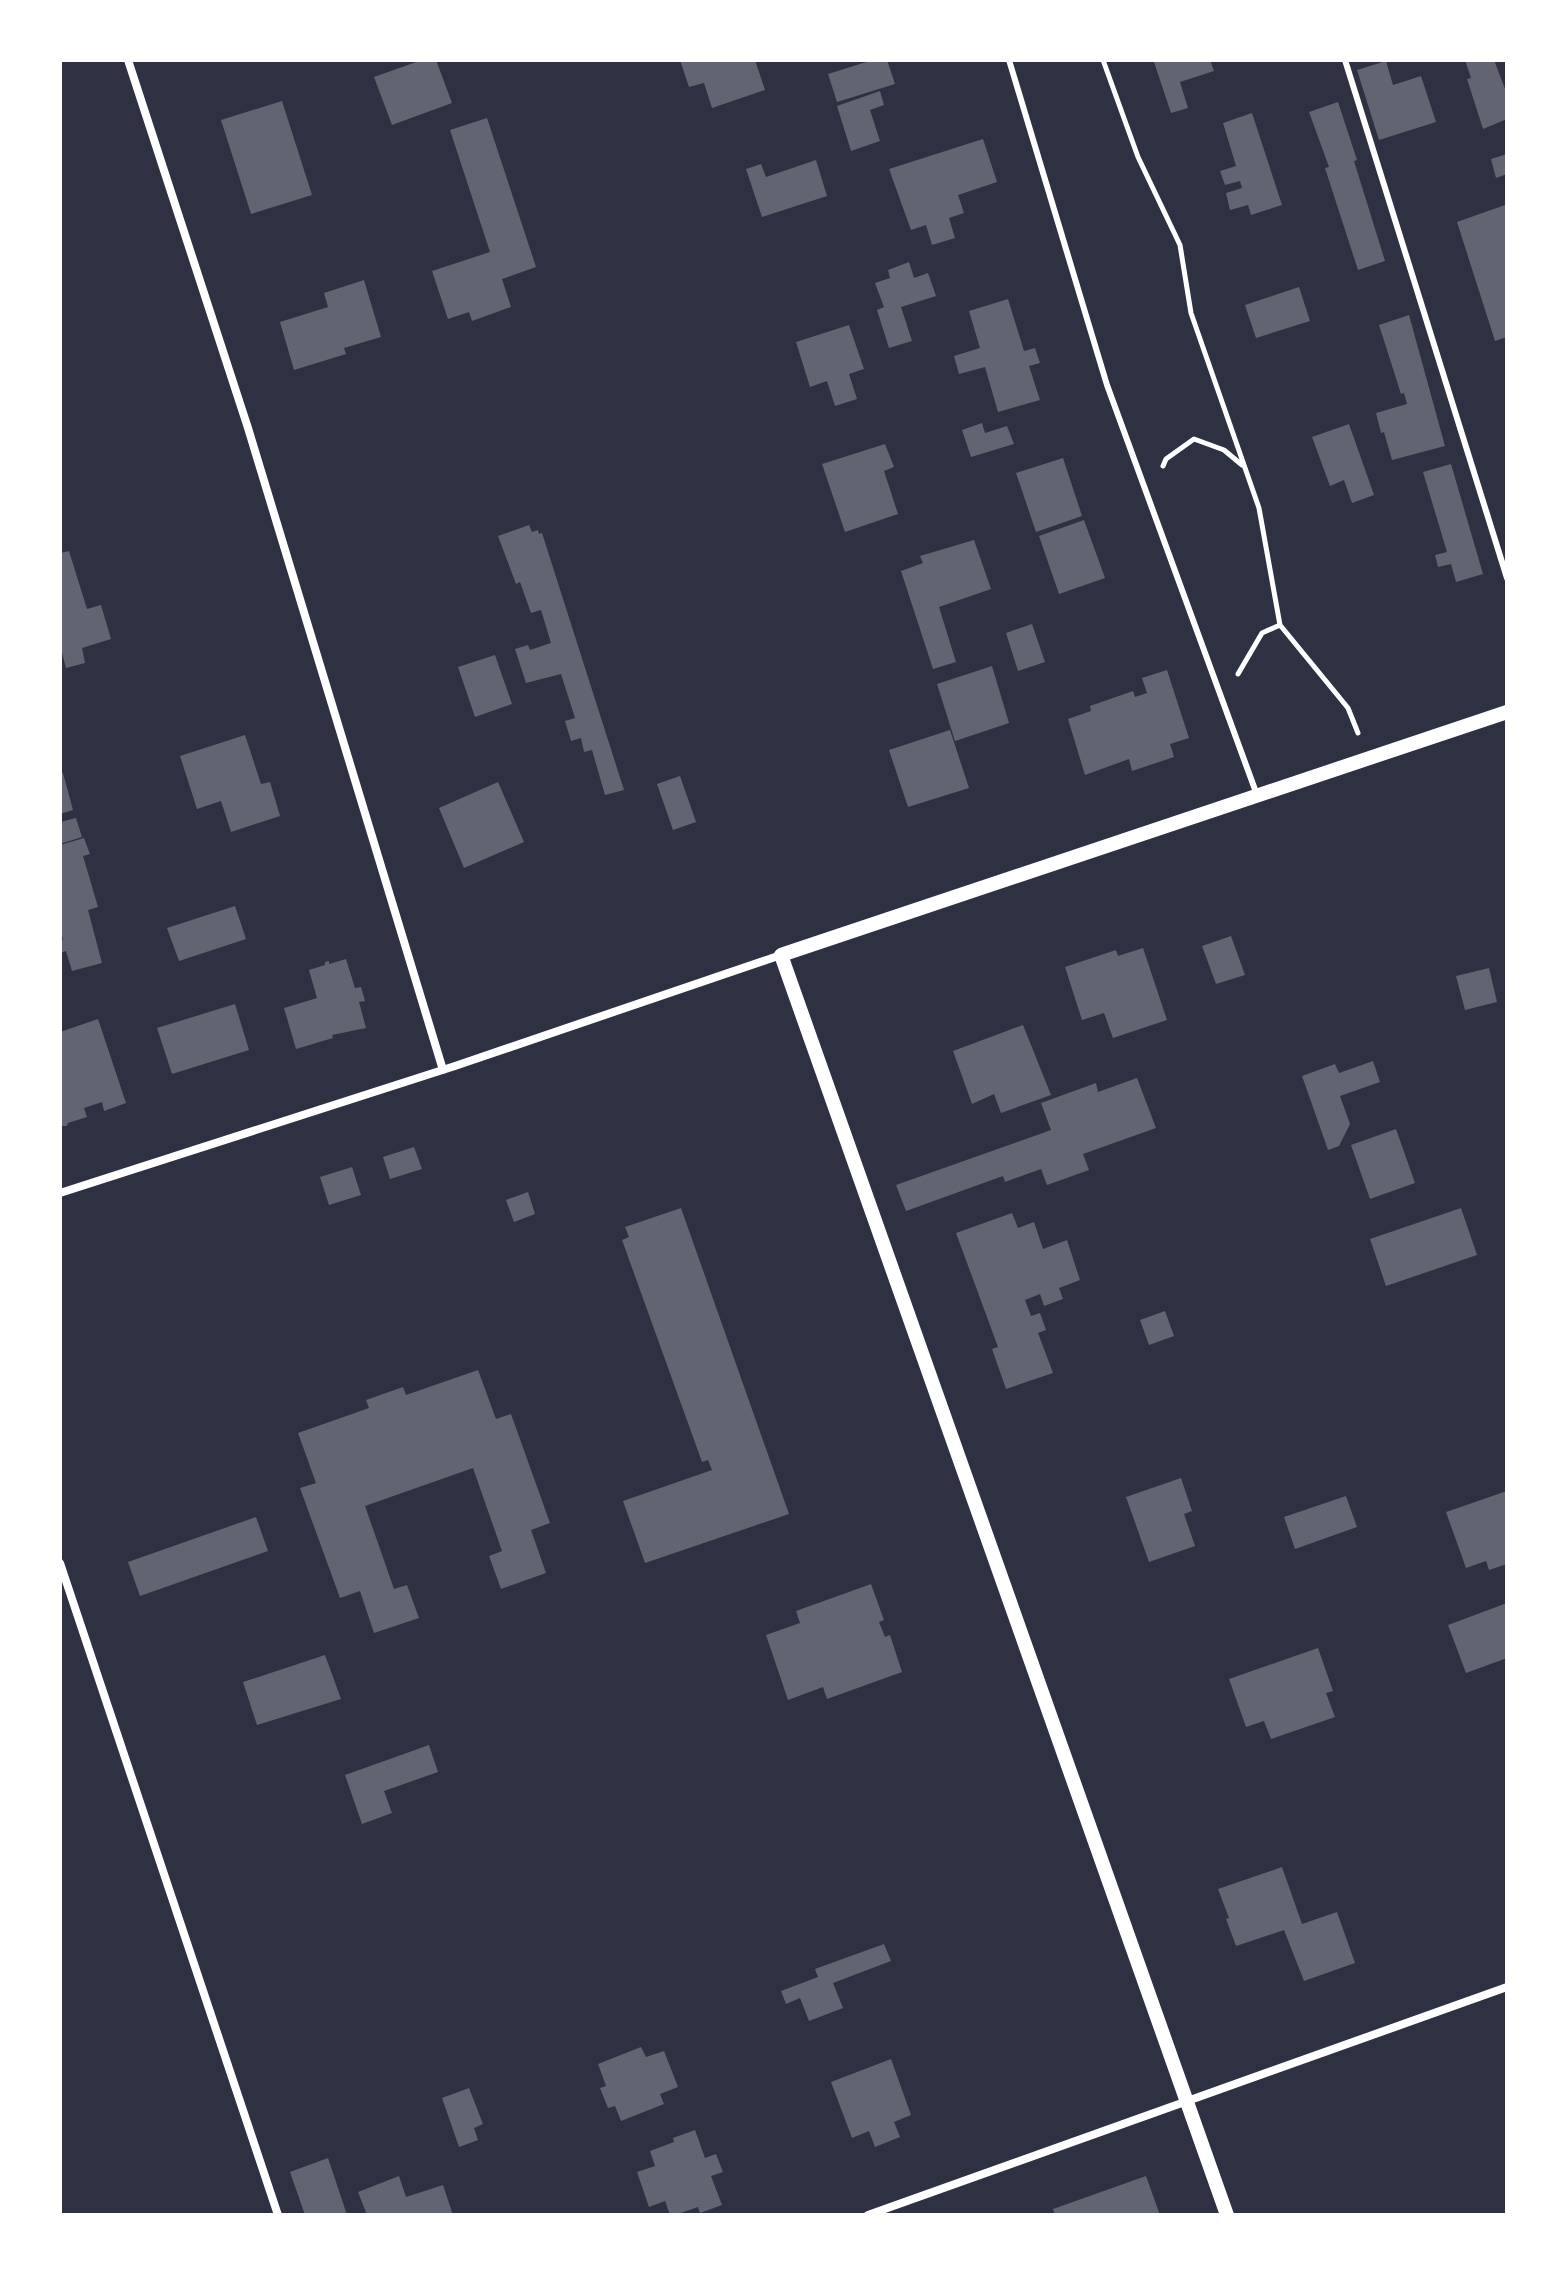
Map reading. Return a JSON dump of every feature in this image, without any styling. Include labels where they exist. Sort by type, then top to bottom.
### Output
[{"type":"street","points":[[128,60],[248,428],[443,1070]]},
{"type":"street","points":[[60,1193],[443,1070],[1507,712]]},
{"type":"street","points":[[781,955],[1227,2215]]},
{"type":"street","points":[[60,1563],[278,2215]]},
{"type":"street","points":[[868,2215],[1507,1987]]},
{"type":"lane","points":[[1009,60],[1107,385],[1257,795]]},
{"type":"lane","points":[[1345,60],[1507,578]]},
{"type":"path","points":[[1103,60],[1138,157],[1180,245],[1191,313],[1259,508],[1280,625],[1348,708],[1358,734]]},
{"type":"path","points":[[1149,501],[1166,459],[1194,439],[1224,450],[1244,466]]},
{"type":"path","points":[[1222,700],[1262,633],[1280,625]]},
{"type":"building","points":[[422,60],[436,60],[452,103],[392,125],[374,77]]},
{"type":"building","points":[[680,60],[755,60],[765,90],[712,108],[704,83],[689,87]]},
{"type":"building","points":[[873,60],[887,60],[895,84],[837,102],[828,74]]},
{"type":"building","points":[[1210,60],[1214,71],[1180,82],[1188,108],[1171,113],[1154,62]]},
{"type":"building","points":[[1465,60],[1494,60],[1507,94],[1507,119],[1483,129],[1467,79],[1471,78]]},
{"type":"building","points":[[1386,61],[1393,85],[1421,76],[1436,122],[1379,140],[1357,70]]},
{"type":"building","points":[[880,91],[884,105],[870,110],[880,141],[851,151],[837,106]]},
{"type":"building","points":[[282,101],[312,195],[251,214],[221,120]]},
{"type":"building","points":[[1338,102],[1385,261],[1358,270],[1325,168],[1329,167],[1309,112]]},
{"type":"building","points":[[1252,113],[1282,205],[1251,215],[1248,205],[1230,210],[1226,193],[1242,188],[1240,181],[1225,185],[1220,171],[1236,166],[1223,123]]},
{"type":"building","points":[[487,118],[536,267],[502,279],[511,307],[472,321],[469,312],[448,319],[432,271],[490,252],[450,130]]},
{"type":"building","points":[[983,139],[997,182],[958,195],[964,213],[949,218],[955,238],[932,245],[926,225],[911,230],[889,169]]},
{"type":"building","points":[[1507,154],[1507,174],[1496,178],[1491,159]]},
{"type":"building","points":[[816,160],[827,196],[762,217],[746,169],[761,164],[766,177]]},
{"type":"building","points":[[1505,205],[1507,337],[1495,341],[1457,222]]},
{"type":"building","points":[[909,262],[914,278],[928,273],[936,296],[901,307],[912,341],[889,348],[877,310],[884,307],[875,283],[890,278],[888,270]]},
{"type":"building","points":[[364,280],[381,337],[344,348],[346,354],[294,370],[280,322],[328,307],[324,293]]},
{"type":"building","points":[[1299,287],[1310,321],[1256,338],[1245,305]]},
{"type":"building","points":[[1008,299],[1024,351],[1035,348],[1040,363],[1029,366],[1040,400],[998,412],[985,367],[959,374],[954,356],[980,348],[969,311]]},
{"type":"building","points":[[1409,315],[1445,446],[1392,460],[1376,413],[1407,404],[1379,325]]},
{"type":"building","points":[[849,325],[864,369],[849,374],[857,399],[835,406],[827,381],[810,387],[796,342]]},
{"type":"building","points":[[982,423],[985,433],[1007,426],[1014,444],[971,457],[962,430]]},
{"type":"building","points":[[1349,424],[1374,495],[1352,503],[1344,480],[1330,486],[1312,437]]},
{"type":"building","points":[[885,444],[894,467],[884,471],[898,514],[845,532],[822,464]]},
{"type":"building","points":[[1063,458],[1082,516],[1036,532],[1016,473]]},
{"type":"building","points":[[1451,464],[1483,574],[1456,582],[1451,564],[1438,567],[1435,555],[1447,552],[1423,472]]},
{"type":"building","points":[[1084,520],[1105,578],[1059,594],[1039,536]]},
{"type":"building","points":[[529,525],[532,532],[538,530],[539,534],[542,533],[624,790],[605,795],[592,750],[584,752],[581,738],[571,741],[565,721],[575,718],[561,674],[526,683],[515,649],[528,645],[530,650],[551,643],[541,610],[531,613],[498,536]]},
{"type":"building","points":[[974,540],[991,589],[939,607],[956,662],[933,669],[901,571],[923,563],[920,556]]},
{"type":"building","points":[[69,551],[87,609],[101,605],[111,639],[82,648],[85,663],[66,668],[60,654],[60,553]]},
{"type":"building","points":[[1032,624],[1045,662],[1018,671],[1006,633]]},
{"type":"building","points":[[495,655],[512,704],[475,717],[458,667]]},
{"type":"building","points":[[992,666],[1009,723],[955,741],[937,684]]},
{"type":"building","points":[[1167,670],[1189,738],[1170,744],[1174,757],[1132,771],[1129,759],[1085,775],[1068,719],[1091,711],[1090,706],[1133,691],[1135,697],[1147,693],[1142,678]]},
{"type":"building","points":[[950,730],[969,788],[908,807],[889,750]]},
{"type":"building","points":[[245,735],[261,784],[270,782],[280,816],[231,832],[221,801],[197,809],[180,756]]},
{"type":"building","points":[[63,773],[73,810],[60,814],[60,774]]},
{"type":"building","points":[[680,776],[696,822],[673,830],[657,784]]},
{"type":"building","points":[[498,782],[524,842],[464,868],[439,808]]},
{"type":"building","points":[[76,818],[82,837],[60,844],[60,822]]},
{"type":"building","points":[[84,838],[90,854],[83,856],[98,907],[88,910],[102,963],[72,971],[66,951],[60,953],[60,941],[63,940],[60,928],[60,845]]},
{"type":"building","points":[[235,906],[246,939],[179,961],[167,928]]},
{"type":"building","points":[[1231,936],[1245,975],[1216,984],[1202,946]]},
{"type":"building","points":[[1143,948],[1167,1020],[1113,1038],[1104,1013],[1082,1020],[1065,967],[1116,950],[1118,956]]},
{"type":"building","points":[[346,959],[355,988],[361,987],[365,1001],[359,1002],[366,1028],[332,1035],[333,1038],[296,1049],[284,1008],[317,998],[309,970],[325,965],[325,962],[329,961],[329,964]]},
{"type":"building","points":[[1489,968],[1497,1002],[1465,1010],[1456,976]]},
{"type":"building","points":[[235,1004],[249,1050],[172,1074],[157,1028]]},
{"type":"building","points":[[98,1019],[126,1103],[104,1111],[102,1102],[84,1108],[87,1117],[60,1126],[60,1032]]},
{"type":"building","points":[[1023,1025],[1051,1095],[1001,1113],[994,1094],[972,1104],[953,1051]]},
{"type":"building","points":[[1373,1061],[1380,1082],[1340,1096],[1350,1124],[1339,1146],[1328,1150],[1302,1076],[1335,1064],[1339,1073]]},
{"type":"building","points":[[1137,1078],[1156,1128],[1083,1154],[1089,1170],[1047,1185],[1041,1169],[1005,1182],[1003,1176],[906,1211],[896,1185],[1051,1130],[1041,1103],[1096,1083],[1098,1092]]},
{"type":"building","points":[[1396,1129],[1415,1183],[1370,1199],[1351,1145]]},
{"type":"building","points":[[414,1147],[422,1169],[390,1179],[383,1157]]},
{"type":"building","points":[[352,1167],[361,1195],[329,1205],[320,1177]]},
{"type":"building","points":[[528,1192],[535,1214],[514,1222],[506,1200]]},
{"type":"building","points":[[681,1208],[789,1514],[645,1563],[623,1501],[712,1470],[708,1460],[702,1462],[622,1240],[629,1237],[625,1227]]},
{"type":"building","points":[[1461,1208],[1477,1255],[1386,1286],[1370,1239]]},
{"type":"building","points":[[1012,1213],[1018,1228],[1034,1222],[1043,1249],[1067,1240],[1080,1280],[1059,1288],[1063,1299],[1044,1306],[1040,1294],[1025,1300],[1031,1316],[1040,1313],[1046,1330],[1038,1333],[1053,1373],[1006,1389],[992,1349],[998,1347],[956,1233]]},
{"type":"building","points":[[1165,1311],[1174,1336],[1149,1345],[1140,1320]]},
{"type":"building","points":[[478,1370],[496,1419],[511,1414],[550,1523],[531,1530],[546,1573],[501,1589],[489,1556],[502,1551],[473,1468],[365,1506],[394,1589],[407,1585],[419,1618],[374,1633],[360,1591],[340,1598],[300,1488],[316,1483],[298,1433],[369,1408],[366,1400],[403,1387],[406,1395]]},
{"type":"building","points":[[1181,1478],[1192,1511],[1184,1514],[1195,1546],[1149,1562],[1126,1497]]},
{"type":"building","points":[[1507,1491],[1507,1564],[1489,1570],[1486,1561],[1466,1568],[1446,1512]]},
{"type":"building","points":[[1346,1496],[1357,1527],[1295,1549],[1284,1517]]},
{"type":"building","points":[[256,1517],[268,1551],[140,1596],[128,1562]]},
{"type":"building","points":[[871,1584],[884,1620],[879,1622],[885,1637],[890,1635],[902,1672],[827,1699],[823,1687],[788,1700],[766,1635],[800,1623],[796,1611]]},
{"type":"building","points":[[1507,1603],[1507,1658],[1466,1673],[1448,1625]]},
{"type":"building","points":[[1318,1648],[1333,1691],[1326,1693],[1335,1717],[1271,1739],[1264,1721],[1246,1727],[1229,1679]]},
{"type":"building","points":[[325,1655],[341,1699],[257,1725],[243,1682]]},
{"type":"building","points":[[429,1745],[438,1772],[384,1791],[392,1813],[362,1824],[345,1775]]},
{"type":"building","points":[[1282,1867],[1302,1924],[1337,1912],[1355,1963],[1304,1981],[1284,1930],[1236,1946],[1218,1889]]},
{"type":"building","points":[[884,1944],[891,1961],[833,1983],[843,2008],[809,2021],[800,1998],[786,2004],[781,1991],[818,1977],[815,1969]]},
{"type":"building","points":[[641,2047],[646,2057],[664,2051],[678,2087],[660,2094],[664,2104],[621,2121],[615,2106],[608,2108],[600,2088],[606,2086],[598,2064]]},
{"type":"building","points":[[891,2059],[911,2115],[894,2122],[900,2137],[875,2147],[869,2131],[852,2138],[831,2082]]},
{"type":"building","points":[[469,2088],[483,2124],[474,2128],[478,2140],[459,2147],[442,2098]]},
{"type":"building","points":[[695,2130],[705,2158],[716,2154],[723,2172],[711,2176],[722,2205],[700,2213],[698,2207],[675,2215],[670,2215],[665,2201],[649,2207],[637,2172],[655,2166],[650,2151]]},
{"type":"building","points":[[328,2158],[347,2215],[305,2215],[290,2172]]},
{"type":"building","points":[[399,2176],[406,2197],[443,2185],[453,2215],[367,2215],[358,2192]]},
{"type":"building","points":[[1146,2176],[1160,2215],[1055,2215],[1053,2209]]}]
